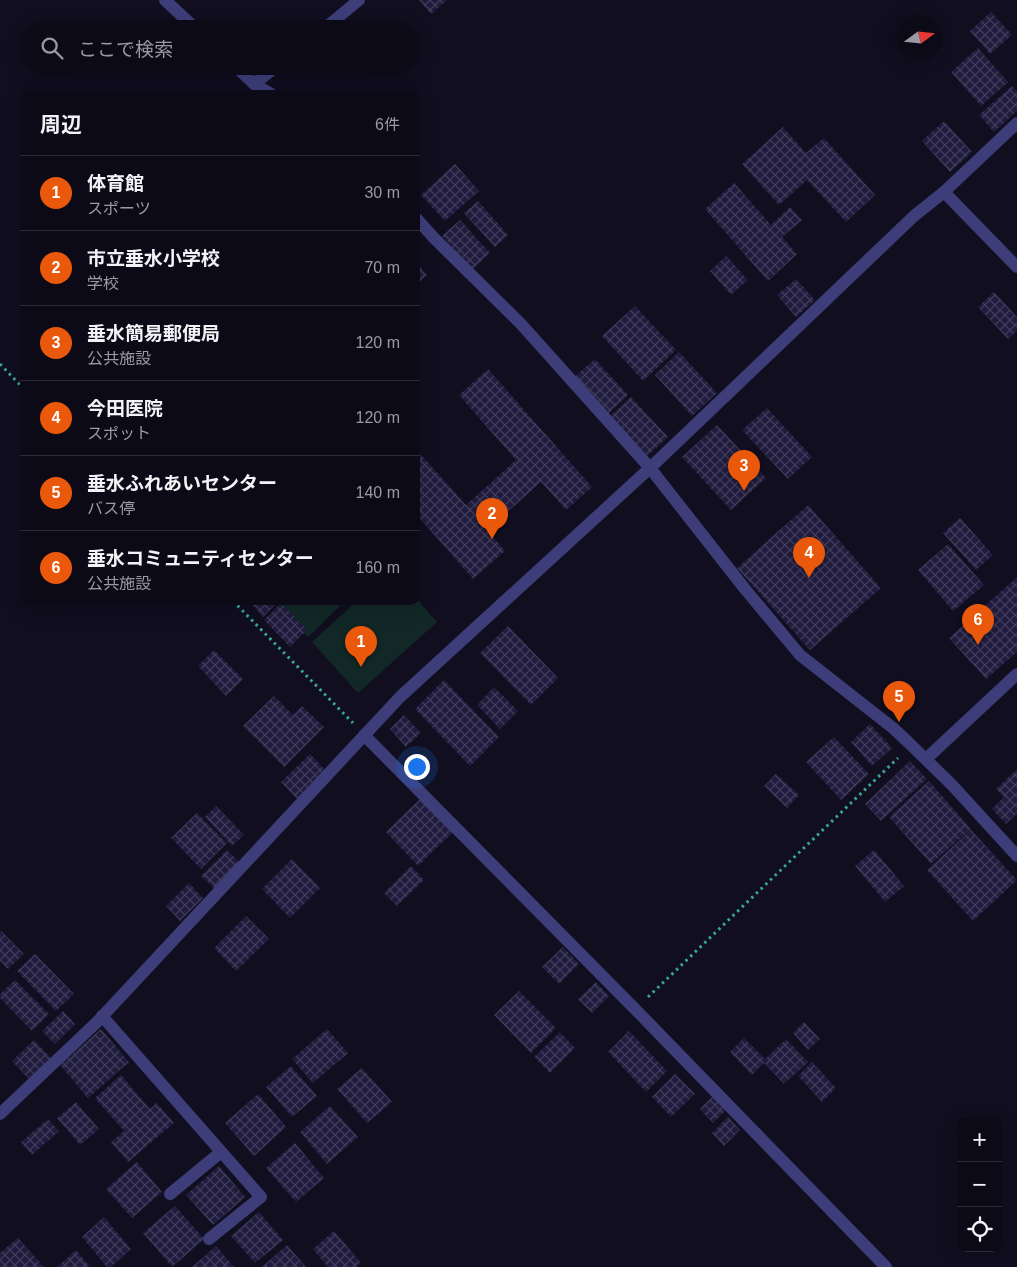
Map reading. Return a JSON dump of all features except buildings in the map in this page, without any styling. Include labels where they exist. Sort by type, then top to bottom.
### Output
[{"type":"street","points":[[165,0],[186,20]]},
{"type":"street","points":[[335,20],[359,0]]},
{"type":"street","points":[[244,75],[264,90]]},
{"type":"street","points":[[254,84],[265,75]]},
{"type":"street","points":[[0,1114],[102,1016],[400,697],[650,468],[914,216],[944,192],[1017,123]]},
{"type":"street","points":[[944,192],[1017,267]]},
{"type":"street","points":[[420,222],[521,324],[650,468],[745,589],[800,655],[893,728],[952,785],[1017,856]]},
{"type":"street","points":[[926,759],[1017,674]]},
{"type":"street","points":[[364,735],[635,1009],[886,1267]]},
{"type":"street","points":[[102,1016],[261,1197],[210,1240]]},
{"type":"street","points":[[170,1194],[221,1152]]},
{"type":"path","points":[[0,364],[20,385]]},
{"type":"path","points":[[237,605],[364,735]]},
{"type":"path","points":[[635,1009],[911,745]]},
{"type":"green space","points":[[420,603],[437,622],[358,693],[312,642],[353,605],[420,605]]},
{"type":"green space","points":[[278,605],[341,605],[308,637]]},
{"type":"place","name":"垂水簡易郵便局","points":[[744,491]]},
{"type":"place","name":"市立垂水小学校","points":[[492,539]]},
{"type":"place","name":"今田医院","points":[[809,578]]},
{"type":"place","name":"垂水コミュニティセンター","points":[[978,645]]},
{"type":"place","name":"体育館","points":[[361,667]]},
{"type":"place","name":"垂水ふれあいセンター","points":[[899,722]]}]
